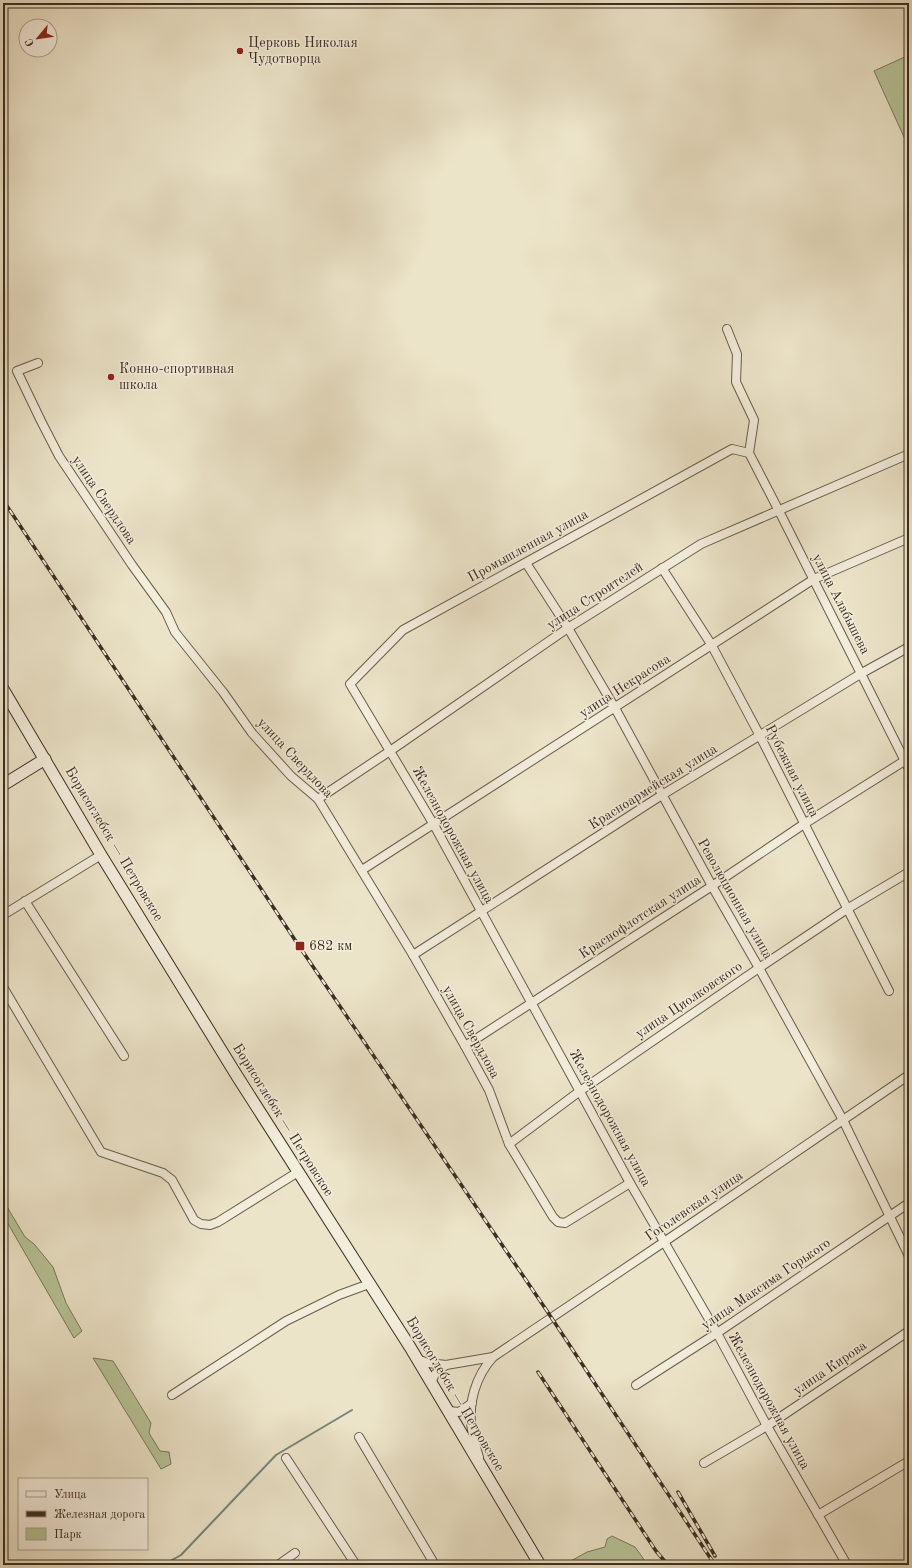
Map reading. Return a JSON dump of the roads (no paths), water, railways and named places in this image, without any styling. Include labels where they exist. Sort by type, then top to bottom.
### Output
[{"type":"street","points":[[727,330],[738,354],[736,382],[754,420],[749,453]]},
{"type":"street","name":"улица Свердлова","points":[[38,362],[17,371],[59,456],[166,612],[175,632],[223,692],[252,733],[291,776],[318,799],[414,955],[489,1090],[509,1144],[553,1217],[558,1222],[566,1223],[630,1183]]},
{"type":"street","name":"Промышленная улица","points":[[350,684],[403,630],[732,449],[749,453]]},
{"type":"street","name":"улица Алабышева","points":[[749,453],[907,759],[909,769]]},
{"type":"street","name":"улица Строителей","points":[[318,799],[568,628],[701,544],[909,454]]},
{"type":"street","name":"улица Некрасова","points":[[362,870],[814,579],[909,538]]},
{"type":"street","name":"Революционная улица","points":[[526,563],[568,628],[615,708],[712,886],[760,968],[843,1120],[891,1216],[909,1256]]},
{"type":"street","name":"Рубежная улица","points":[[662,568],[711,644],[760,736],[889,991]]},
{"type":"street","name":"Красноармейская улица","points":[[414,955],[662,795],[862,673],[909,647]]},
{"type":"street","name":"Железнодорожная улица","points":[[350,684],[434,825],[630,1183],[717,1333],[766,1426],[847,1565]]},
{"type":"street","name":"Борисоглебск — Петровское","points":[[3,689],[46,759],[101,855],[233,1070],[417,1359],[540,1565]]},
{"type":"street","points":[[3,785],[46,759]]},
{"type":"street","name":"Краснофлотская улица","points":[[465,1046],[712,886],[804,824],[907,759]]},
{"type":"street","points":[[3,915],[101,855]]},
{"type":"street","name":"улица Циолковского","points":[[509,1144],[580,1092],[760,968],[847,909],[909,872]]},
{"type":"street","points":[[25,901],[124,1056]]},
{"type":"street","points":[[3,987],[101,1152],[163,1173],[172,1180],[194,1220],[201,1224],[210,1225],[218,1222],[298,1172]]},
{"type":"street","name":"Гоголевская улица","points":[[493,1357],[909,1075]]},
{"type":"street","name":"улица Максима Горького","points":[[636,1385],[717,1333],[909,1203]]},
{"type":"street","points":[[172,1395],[286,1321],[339,1294],[368,1284]]},
{"type":"street","name":"улица Кирова","points":[[704,1464],[766,1426],[909,1331]]},
{"type":"street","points":[[417,1359],[428,1363],[446,1365],[493,1357]]},
{"type":"street","points":[[481,1464],[471,1428],[472,1403],[474,1389],[480,1373],[493,1357]]},
{"type":"street","points":[[431,1383],[435,1374],[446,1365]]},
{"type":"street","points":[[449,1411],[459,1412],[472,1403]]},
{"type":"street","points":[[359,1437],[435,1565]]},
{"type":"street","points":[[286,1458],[356,1565]]},
{"type":"street","points":[[818,1515],[909,1461]]},
{"type":"street","points":[[278,1565],[294,1553]]},
{"type":"waterway","points":[[163,1565],[181,1555],[276,1455],[352,1410]]},
{"type":"railway","points":[[3,500],[299,946],[547,1311],[715,1565]]},
{"type":"railway","points":[[538,1372],[656,1551],[668,1565]]},
{"type":"railway","points":[[678,1492],[715,1556]]},
{"type":"place","name":"Церковь Николая Чудотворца","points":[[240,51]]},
{"type":"place","name":"Конно-спортивная школа","points":[[111,377]]},
{"type":"place","name":"682 км","points":[[300,946]]}]
